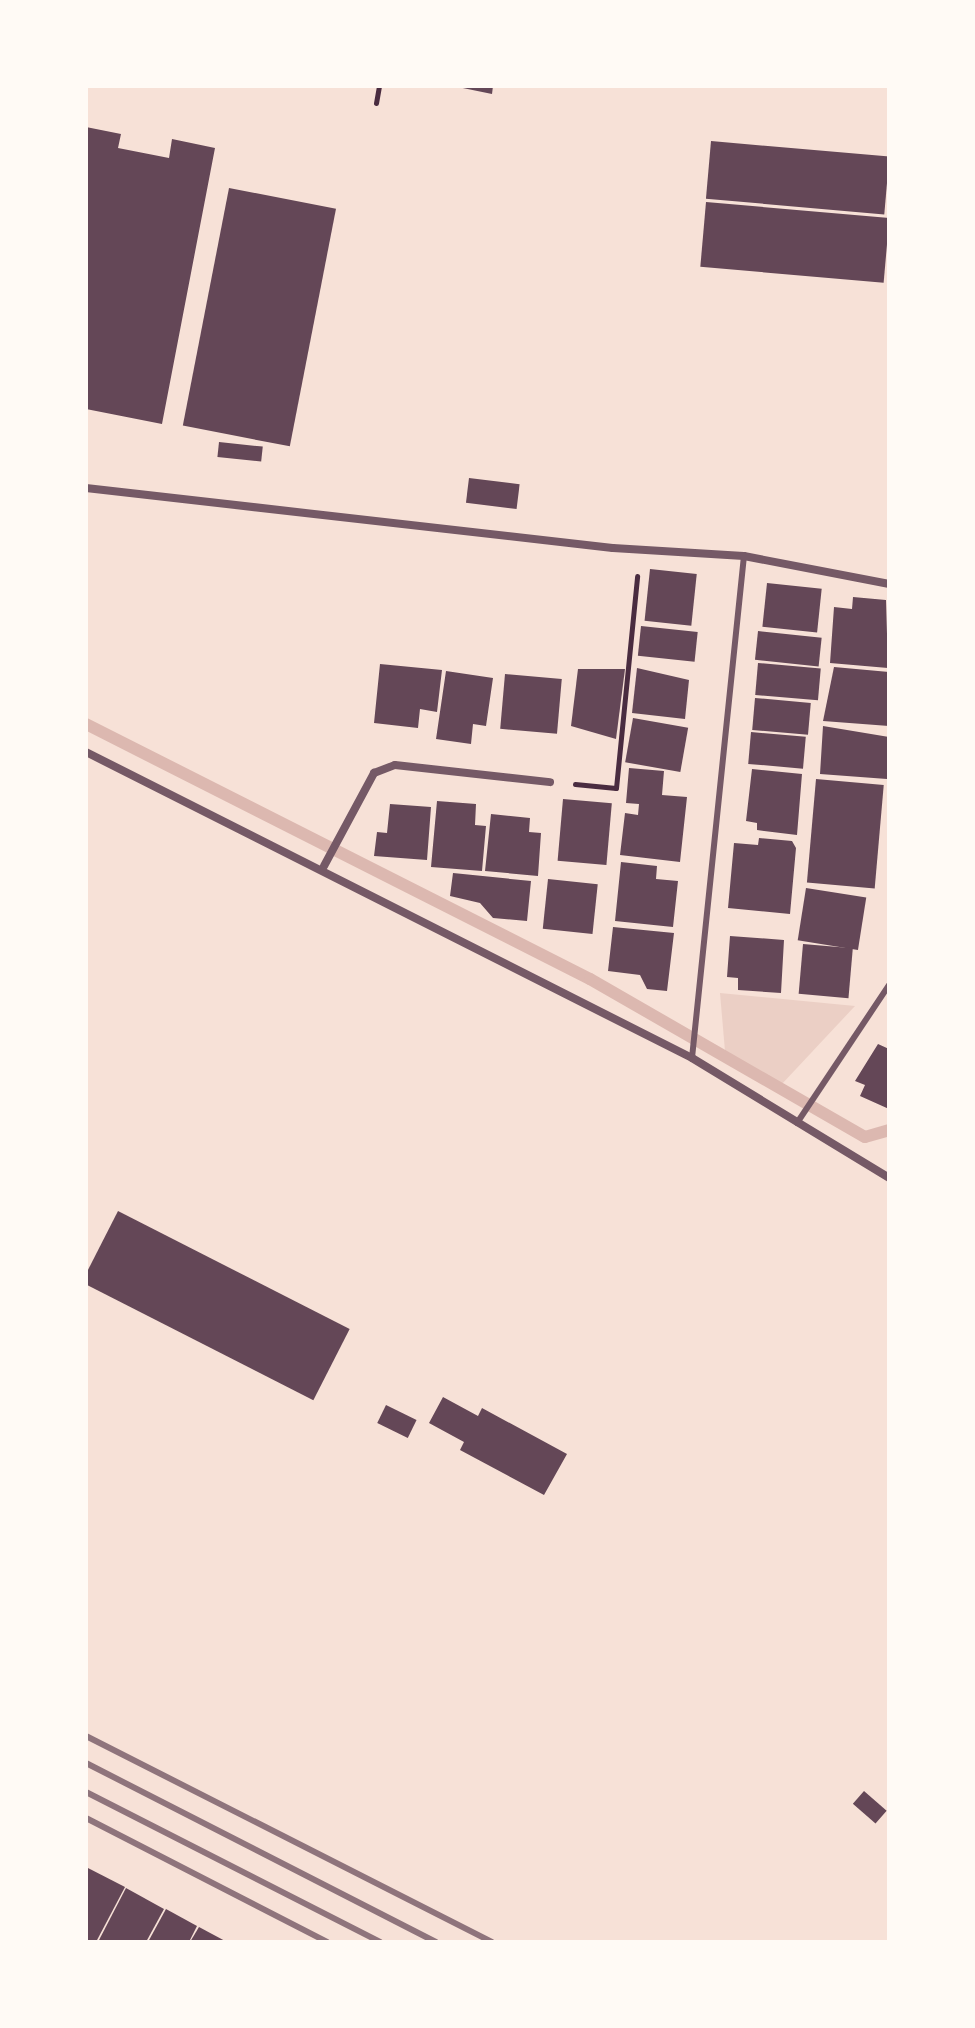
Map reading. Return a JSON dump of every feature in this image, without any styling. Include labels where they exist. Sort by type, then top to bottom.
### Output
[{"type":"street","points":[[86,488],[639,549],[744,556],[889,584]]},
{"type":"street","points":[[86,752],[324,866],[692,1058],[889,1178]]},
{"type":"street","points":[[324,866],[374,773],[395,765],[550,782]]},
{"type":"lane","points":[[692,1058],[744,556]]},
{"type":"lane","points":[[797,1123],[889,985]]},
{"type":"path","points":[[376,103],[379,86]]},
{"type":"path","points":[[550,782],[616,788],[639,549]]},
{"type":"shaded area","points":[[720,993],[855,1006],[781,1085],[725,1051]]},
{"type":"building","points":[[453,86],[493,86],[492,94]]},
{"type":"building","points":[[86,127],[121,134],[118,148],[169,158],[172,139],[215,148],[162,424],[86,409]]},
{"type":"building","points":[[711,141],[889,157],[884,214],[706,199]]},
{"type":"building","points":[[229,188],[336,209],[290,446],[183,426]]},
{"type":"building","points":[[706,202],[889,218],[884,283],[700,267]]},
{"type":"building","points":[[219,442],[263,447],[261,462],[217,457]]},
{"type":"building","points":[[469,478],[520,484],[517,509],[466,503]]},
{"type":"building","points":[[650,569],[697,574],[691,626],[645,621]]},
{"type":"building","points":[[767,583],[822,589],[817,633],[762,627]]},
{"type":"building","points":[[853,597],[886,600],[888,668],[830,663],[834,607],[852,609]]},
{"type":"building","points":[[641,626],[698,632],[695,662],[638,656]]},
{"type":"building","points":[[758,631],[822,638],[819,667],[755,660]]},
{"type":"building","points":[[758,663],[821,668],[818,700],[755,695]]},
{"type":"building","points":[[380,664],[442,670],[437,712],[420,709],[418,728],[374,723]]},
{"type":"building","points":[[834,667],[889,672],[889,726],[823,721]]},
{"type":"building","points":[[637,668],[689,680],[685,719],[632,713]]},
{"type":"building","points":[[578,669],[625,669],[616,739],[571,726]]},
{"type":"building","points":[[446,671],[493,678],[486,726],[473,724],[471,744],[436,739]]},
{"type":"building","points":[[505,674],[562,679],[557,734],[500,729]]},
{"type":"building","points":[[755,698],[811,703],[808,735],[752,730]]},
{"type":"building","points":[[633,718],[688,728],[680,772],[625,762]]},
{"type":"building","points":[[823,726],[889,737],[887,779],[820,774]]},
{"type":"building","points":[[751,732],[806,737],[803,769],[748,764]]},
{"type":"building","points":[[629,768],[664,771],[662,795],[687,797],[680,862],[620,855],[625,813],[638,815],[639,804],[626,803]]},
{"type":"building","points":[[752,769],[802,774],[797,835],[757,830],[757,823],[746,821]]},
{"type":"building","points":[[816,779],[884,785],[875,889],[807,883]]},
{"type":"building","points":[[563,799],[612,803],[606,865],[558,861]]},
{"type":"building","points":[[437,801],[476,804],[475,825],[486,826],[482,871],[431,867]]},
{"type":"building","points":[[390,804],[431,807],[427,860],[374,856],[377,832],[387,833]]},
{"type":"building","points":[[491,814],[530,818],[529,832],[541,833],[538,876],[485,871]]},
{"type":"building","points":[[759,838],[792,841],[796,848],[790,914],[728,908],[734,843],[758,845]]},
{"type":"building","points":[[621,862],[657,866],[656,879],[678,881],[673,927],[615,921]]},
{"type":"building","points":[[453,873],[531,881],[527,921],[493,918],[480,903],[450,896]]},
{"type":"building","points":[[548,879],[598,884],[592,934],[543,929]]},
{"type":"building","points":[[806,888],[866,898],[858,950],[798,940]]},
{"type":"building","points":[[613,927],[674,933],[667,991],[647,989],[640,975],[608,971]]},
{"type":"building","points":[[730,936],[784,940],[781,993],[738,990],[738,978],[727,977]]},
{"type":"building","points":[[803,944],[853,948],[848,998],[799,994]]},
{"type":"building","points":[[878,1044],[889,1049],[889,1109],[860,1096],[865,1085],[855,1081]]},
{"type":"building","points":[[118,1211],[350,1329],[313,1400],[86,1284],[86,1274]]},
{"type":"building","points":[[443,1397],[478,1416],[482,1408],[567,1454],[544,1495],[460,1450],[464,1442],[429,1423]]},
{"type":"building","points":[[386,1405],[417,1420],[408,1438],[377,1423]]},
{"type":"building","points":[[864,1791],[887,1811],[875,1824],[853,1804]]},
{"type":"building","points":[[86,1867],[125,1887],[96,1942],[86,1942]]},
{"type":"building","points":[[126,1888],[164,1909],[146,1942],[98,1942]]},
{"type":"building","points":[[166,1909],[197,1926],[189,1942],[148,1942]]},
{"type":"building","points":[[199,1927],[227,1942],[190,1942]]},
{"type":"waterway","points":[[86,724],[590,979],[865,1137],[889,1130]]},
{"type":"railway","points":[[86,1736],[492,1942]]},
{"type":"railway","points":[[86,1763],[436,1942]]},
{"type":"railway","points":[[86,1792],[380,1942]]},
{"type":"railway","points":[[86,1818],[327,1942]]}]
